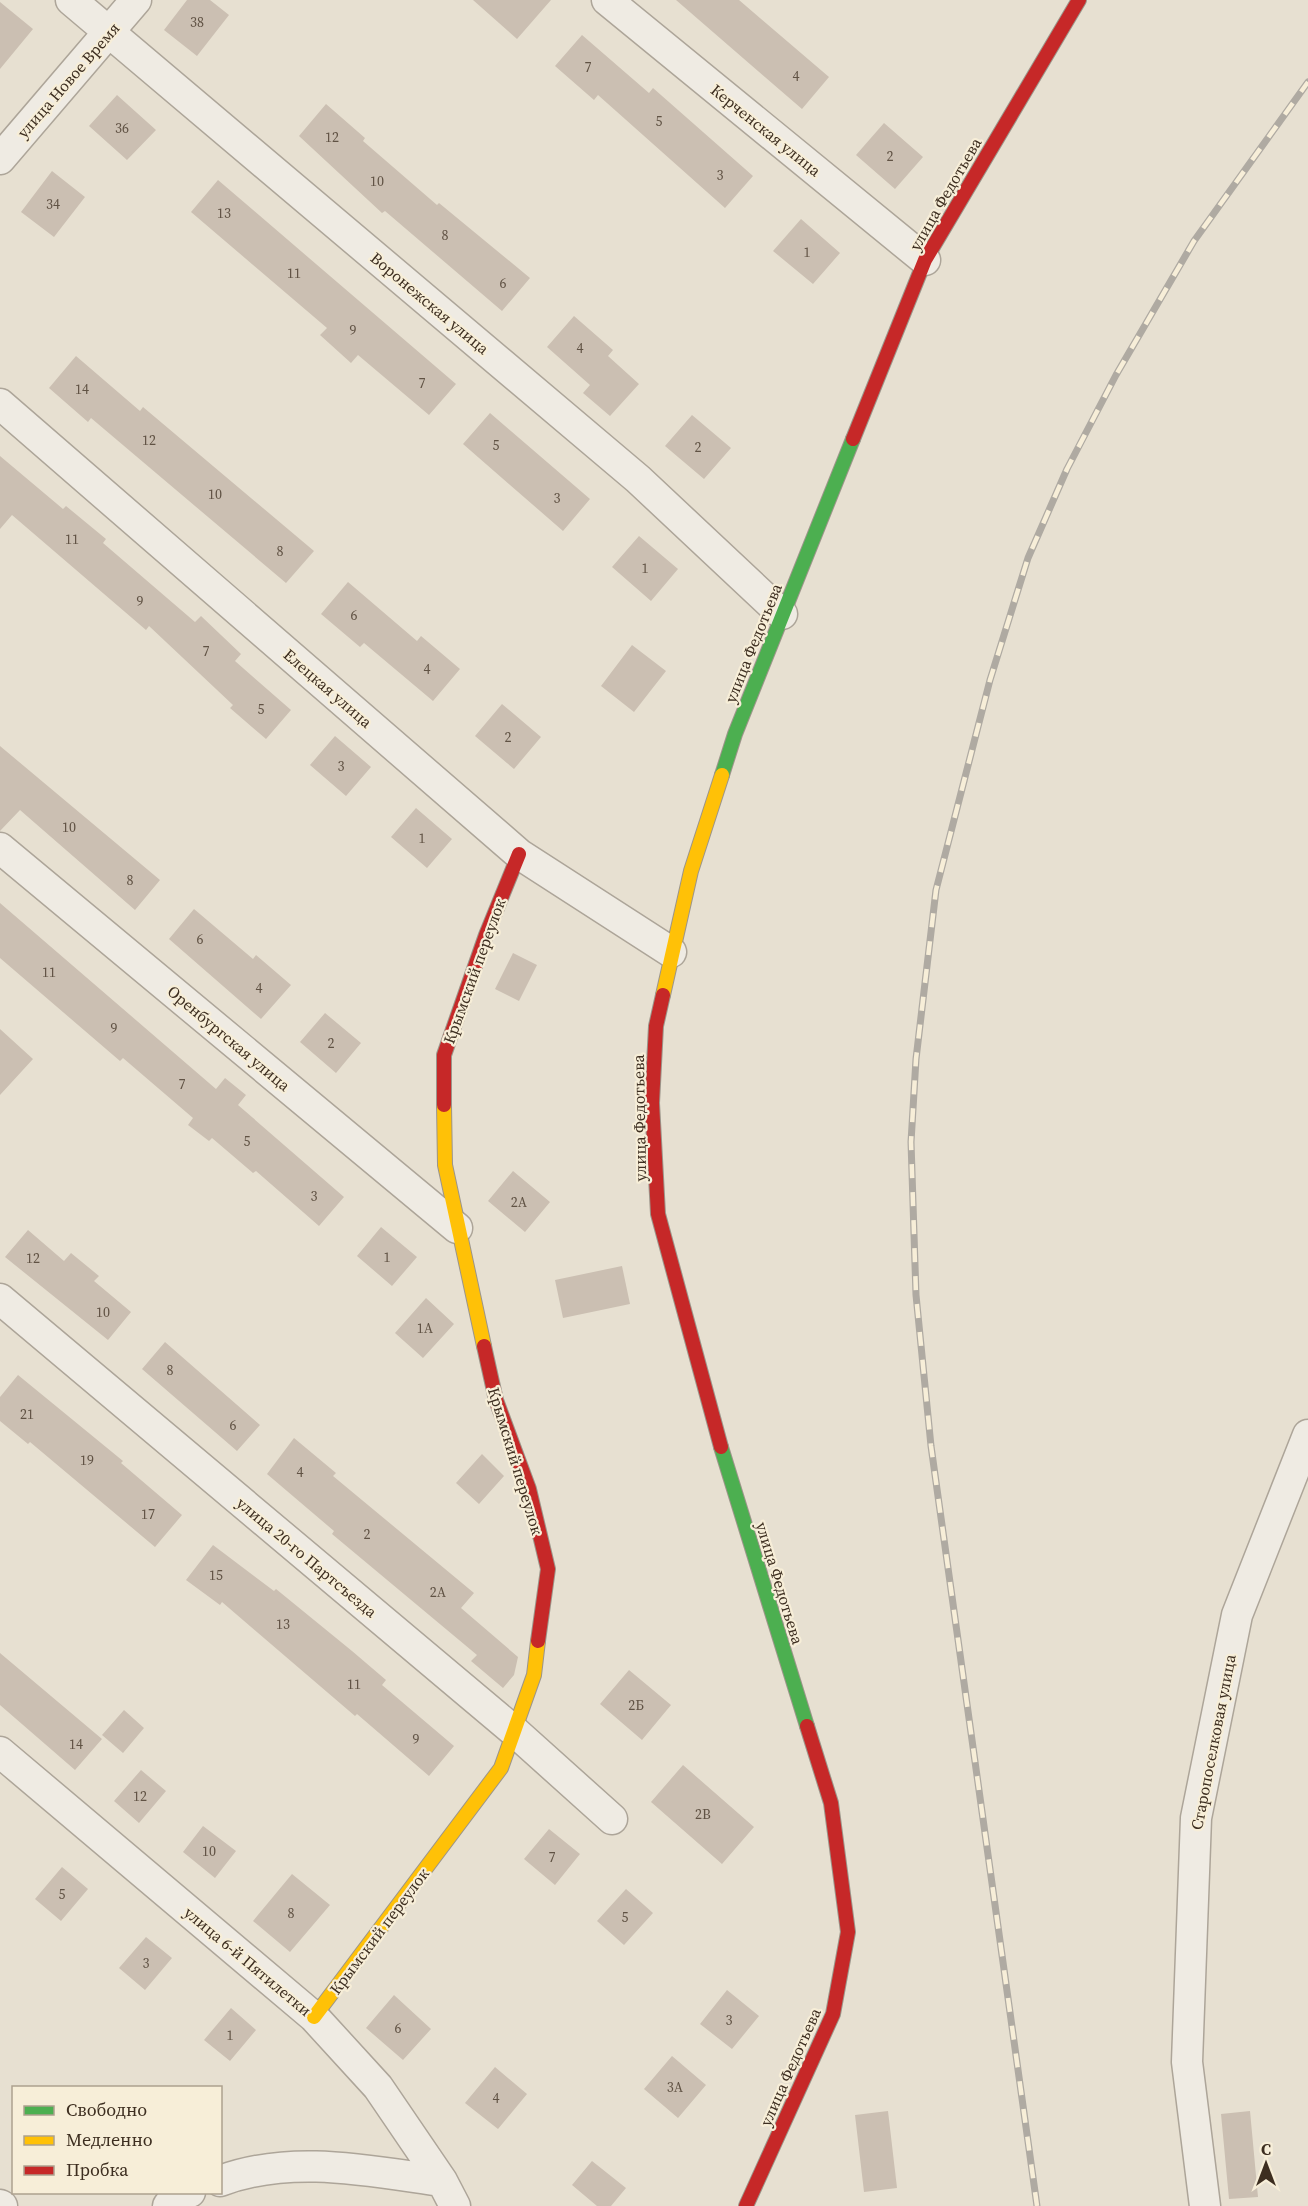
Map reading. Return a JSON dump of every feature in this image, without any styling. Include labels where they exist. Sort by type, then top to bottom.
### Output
[{"type":"main road","name":"улица Федотьева","points":[[746,2206],[833,2014],[848,1932],[831,1803],[713,1422],[658,1214],[652,1103],[656,1026],[691,871],[735,734],[925,260],[1079,0]]},
{"type":"main road","name":"Крымский переулок","points":[[314,2017],[501,1768],[534,1675],[548,1569],[528,1489],[496,1400],[445,1165],[444,1055],[486,935],[519,854]]},
{"type":"street","name":"Воронежская улица","points":[[71,0],[638,479],[782,614]]},
{"type":"street","name":"улица Новое Время","points":[[0,159],[136,0]]},
{"type":"street","name":"Керченская улица","points":[[607,0],[925,260]]},
{"type":"street","name":"Елецкая улица","points":[[0,404],[519,854],[671,952]]},
{"type":"street","name":"Оренбургская улица","points":[[0,848],[458,1228]]},
{"type":"street","name":"улица 20-го Партсъезда","points":[[0,1299],[514,1731],[612,1819]]},
{"type":"street","name":"Старопоселковая улица","points":[[1205,2206],[1187,2062],[1196,1818],[1237,1615],[1308,1435]]},
{"type":"street","name":"улица 6-й Пятилетки","points":[[0,1752],[314,2017],[378,2087],[449,2194]]},
{"type":"street","points":[[222,2180],[245,2172],[334,2166],[449,2194]]},
{"type":"street","points":[[168,2206],[174,2198],[187,2194]]},
{"type":"building","points":[[187,0],[210,0],[229,15],[197,56],[164,30]]},
{"type":"building","points":[[473,0],[551,0],[517,39]]},
{"type":"building","points":[[676,0],[739,0],[829,77],[802,109]]},
{"type":"building","points":[[0,2],[33,29],[0,69]]},
{"type":"building","points":[[582,35],[649,93],[653,88],[753,176],[725,208],[598,95],[594,100],[555,66]]},
{"type":"building","points":[[117,95],[156,130],[127,160],[89,126]]},
{"type":"building","points":[[326,104],[365,138],[363,141],[437,205],[439,203],[530,278],[502,311],[385,211],[382,213],[299,136]]},
{"type":"building","points":[[884,123],[923,157],[895,189],[856,155]]},
{"type":"building","points":[[52,171],[85,197],[54,237],[21,212]]},
{"type":"building","points":[[218,180],[456,384],[429,415],[358,355],[351,363],[320,335],[327,328],[191,212]]},
{"type":"building","points":[[801,219],[840,253],[813,284],[773,251]]},
{"type":"building","points":[[574,316],[613,350],[608,356],[639,384],[610,416],[583,393],[590,385],[547,347]]},
{"type":"building","points":[[76,356],[140,411],[143,407],[314,551],[286,583],[91,418],[88,422],[49,388]]},
{"type":"building","points":[[490,413],[590,499],[563,531],[463,444]]},
{"type":"building","points":[[692,415],[731,448],[704,479],[665,446]]},
{"type":"building","points":[[0,456],[63,509],[66,506],[106,539],[103,543],[195,622],[201,616],[241,654],[235,661],[291,710],[266,739],[230,708],[233,705],[149,626],[146,630],[12,515],[0,529]]},
{"type":"building","points":[[639,536],[678,569],[651,601],[612,567]]},
{"type":"building","points":[[348,582],[417,641],[421,636],[460,669],[433,701],[364,643],[360,647],[321,614]]},
{"type":"building","points":[[632,645],[666,671],[634,712],[601,686]]},
{"type":"building","points":[[502,704],[541,737],[514,769],[475,736]]},
{"type":"building","points":[[335,736],[371,767],[346,796],[310,765]]},
{"type":"building","points":[[0,746],[160,880],[135,910],[20,810],[0,831]]},
{"type":"building","points":[[416,808],[452,839],[427,868],[391,837]]},
{"type":"building","points":[[0,903],[216,1089],[225,1078],[246,1095],[238,1105],[344,1197],[319,1226],[256,1171],[253,1173],[212,1138],[209,1141],[188,1125],[193,1118],[123,1058],[120,1061],[0,958]]},
{"type":"building","points":[[194,909],[253,959],[256,955],[291,985],[261,1019],[169,939]]},
{"type":"building","points":[[513,953],[537,965],[519,1001],[495,989]]},
{"type":"building","points":[[325,1013],[361,1043],[336,1073],[300,1042]]},
{"type":"building","points":[[0,1029],[33,1059],[0,1095]]},
{"type":"building","points":[[513,1171],[550,1202],[525,1232],[488,1201]]},
{"type":"building","points":[[381,1227],[417,1257],[392,1286],[357,1256]]},
{"type":"building","points":[[28,1230],[64,1261],[71,1253],[99,1276],[94,1281],[131,1312],[108,1340],[5,1257]]},
{"type":"building","points":[[622,1266],[630,1304],[563,1318],[555,1280]]},
{"type":"building","points":[[426,1298],[454,1324],[423,1358],[395,1333]]},
{"type":"building","points":[[165,1342],[260,1425],[237,1451],[142,1369]]},
{"type":"building","points":[[18,1375],[123,1461],[121,1463],[182,1515],[155,1547],[30,1442],[28,1444],[0,1421],[0,1397]]},
{"type":"building","points":[[294,1438],[336,1473],[333,1476],[474,1593],[461,1608],[518,1657],[514,1675],[503,1688],[471,1661],[477,1655],[332,1534],[334,1531],[267,1474]]},
{"type":"building","points":[[482,1454],[504,1476],[479,1504],[456,1483]]},
{"type":"building","points":[[213,1545],[274,1591],[276,1589],[352,1651],[386,1680],[382,1685],[454,1746],[429,1776],[222,1602],[220,1605],[186,1580]]},
{"type":"building","points":[[0,1653],[102,1739],[75,1770],[0,1705]]},
{"type":"building","points":[[629,1670],[671,1705],[642,1740],[600,1704]]},
{"type":"building","points":[[124,1710],[144,1728],[123,1753],[102,1735]]},
{"type":"building","points":[[683,1765],[754,1827],[722,1864],[651,1802]]},
{"type":"building","points":[[141,1770],[166,1791],[139,1823],[114,1801]]},
{"type":"building","points":[[203,1826],[236,1851],[215,1878],[183,1852]]},
{"type":"building","points":[[549,1829],[580,1854],[555,1885],[524,1859]]},
{"type":"building","points":[[62,1867],[88,1889],[61,1921],[35,1899]]},
{"type":"building","points":[[292,1874],[330,1905],[290,1952],[253,1921]]},
{"type":"building","points":[[626,1889],[653,1913],[624,1945],[597,1921]]},
{"type":"building","points":[[146,1937],[172,1958],[145,1990],[119,1968]]},
{"type":"building","points":[[727,1990],[759,2016],[732,2049],[700,2024]]},
{"type":"building","points":[[394,1995],[431,2029],[403,2060],[366,2028]]},
{"type":"building","points":[[231,2008],[256,2030],[230,2061],[204,2040]]},
{"type":"building","points":[[672,2056],[706,2085],[678,2118],[644,2089]]},
{"type":"building","points":[[495,2067],[527,2094],[498,2129],[465,2103]]},
{"type":"building","points":[[888,2111],[897,2188],[864,2192],[855,2115]]},
{"type":"building","points":[[1250,2111],[1258,2197],[1229,2199],[1221,2114]]},
{"type":"building","points":[[592,2161],[626,2188],[611,2206],[597,2206],[572,2185]]},
{"type":"railway","points":[[1037,2206],[931,1446],[916,1295],[911,1142],[916,1059],[936,890],[990,680],[1028,558],[1067,469],[1116,375],[1194,241],[1308,82]]},
{"type":"traffic: fast","points":[[722,775],[735,734],[853,439]]},
{"type":"traffic: fast","points":[[721,1447],[807,1726]]},
{"type":"traffic: slow","points":[[663,995],[691,871],[722,775]]},
{"type":"traffic: slow","points":[[444,1105],[445,1165],[484,1346]]},
{"type":"traffic: slow","points":[[314,2017],[501,1768],[534,1675],[538,1641]]},
{"type":"traffic: jam","points":[[853,439],[925,260],[1079,0]]},
{"type":"traffic: jam","points":[[444,1105],[444,1055],[486,935],[519,854]]},
{"type":"traffic: jam","points":[[663,995],[656,1026],[652,1103],[658,1214],[721,1447]]},
{"type":"traffic: jam","points":[[484,1346],[496,1400],[529,1489],[548,1569],[538,1641]]},
{"type":"traffic: jam","points":[[746,2206],[833,2014],[848,1932],[831,1803],[807,1726]]}]
